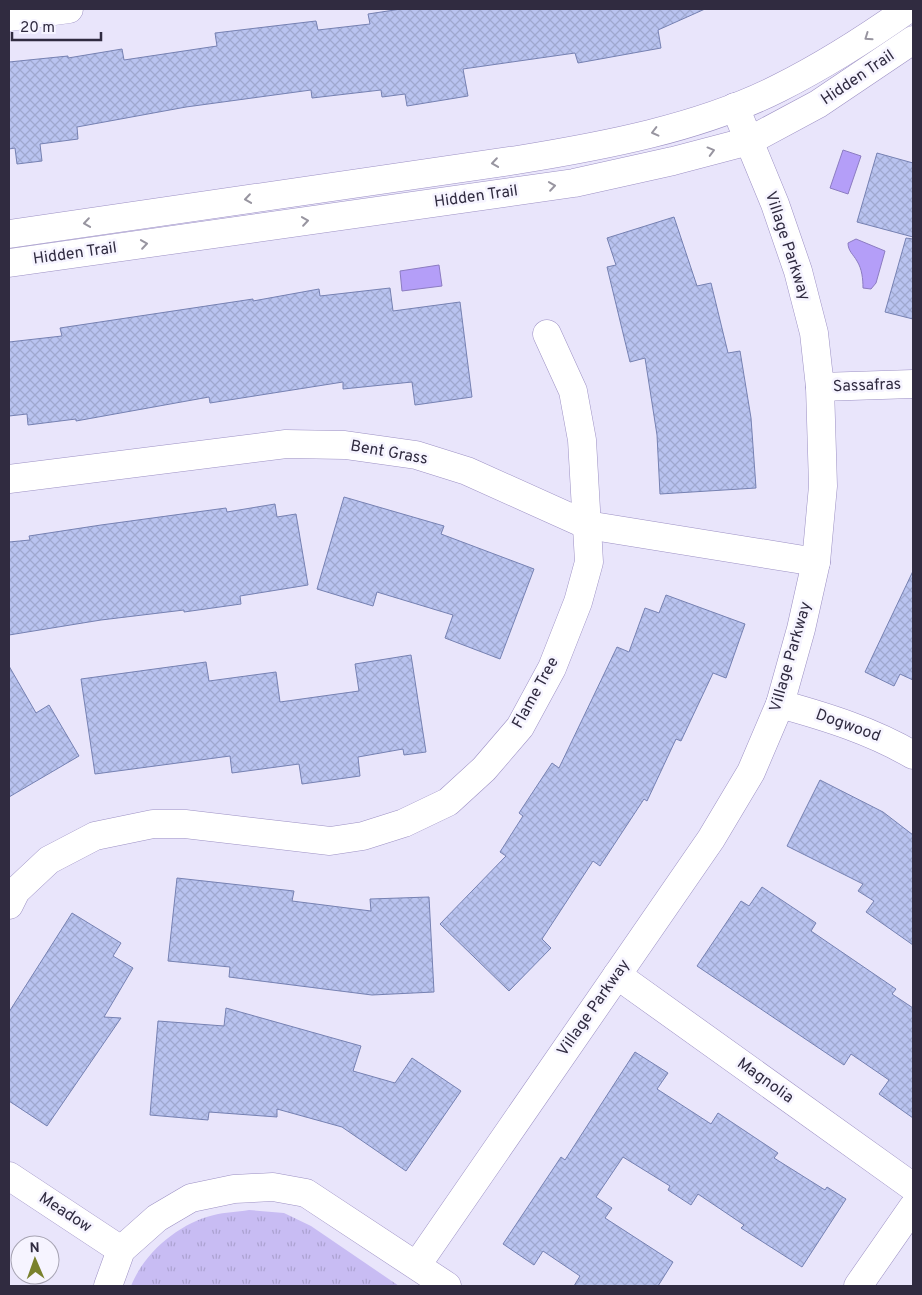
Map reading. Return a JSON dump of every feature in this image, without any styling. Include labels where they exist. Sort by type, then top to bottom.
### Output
[{"type":"street","points":[[9,17],[69,9]]},
{"type":"street","name":"Hidden Trail","points":[[9,234],[571,151],[670,128],[735,107],[778,88],[857,45],[908,9]]},
{"type":"street","name":"Hidden Trail","points":[[9,263],[574,183],[749,141],[818,104],[913,40]]},
{"type":"street","name":"Village Parkway","points":[[417,1265],[711,839],[751,772],[780,704],[801,629],[816,562],[823,486],[820,388],[814,333],[798,271],[775,204],[735,107]]},
{"type":"street","name":"Flame Tree","points":[[9,903],[16,891],[50,860],[94,836],[153,824],[185,824],[330,841],[363,836],[404,823],[448,802],[484,769],[520,726],[552,668],[578,602],[589,562],[582,440],[573,391],[547,334]]},
{"type":"street","name":"Sassafras","points":[[820,388],[913,384]]},
{"type":"street","name":"Bent Grass","points":[[9,479],[286,444],[345,445],[416,455],[467,472],[587,525],[816,562]]},
{"type":"street","name":"Dogwood","points":[[780,704],[834,719],[890,741],[913,755]]},
{"type":"street","name":"Magnolia","points":[[617,975],[913,1187]]},
{"type":"street","name":"Meadow","points":[[9,1176],[121,1250]]},
{"type":"street","points":[[108,1286],[121,1250],[157,1218],[192,1198],[234,1189],[272,1187],[306,1192],[447,1286]]},
{"type":"street","points":[[858,1286],[913,1207]]},
{"type":"green space","points":[[249,1210],[284,1213],[311,1226],[399,1286],[131,1286],[137,1274],[154,1251],[176,1232],[201,1219],[214,1215]]},
{"type":"shaded area","points":[[843,150],[861,156],[848,194],[830,188]]},
{"type":"shaded area","points":[[856,239],[885,251],[876,283],[871,289],[863,288],[860,267],[849,248],[848,243]]},
{"type":"shaded area","points":[[439,265],[442,286],[402,291],[400,271]]},
{"type":"building","points":[[401,9],[705,9],[658,30],[661,48],[578,63],[575,53],[463,69],[468,96],[407,106],[405,94],[382,97],[381,90],[312,98],[311,90],[186,107],[77,127],[78,139],[40,144],[42,161],[17,164],[15,148],[9,149],[9,62],[68,56],[68,58],[122,49],[124,60],[217,46],[215,33],[316,21],[318,30],[370,24],[368,14]]},
{"type":"building","points":[[877,153],[913,163],[913,237],[857,222]]},
{"type":"building","points":[[674,217],[697,286],[711,283],[728,353],[740,351],[751,418],[756,488],[660,494],[657,435],[645,358],[630,362],[607,267],[616,265],[607,238]]},
{"type":"building","points":[[906,238],[913,239],[913,319],[885,312]]},
{"type":"building","points":[[390,288],[393,311],[460,302],[472,397],[415,405],[412,382],[343,389],[343,382],[210,403],[209,397],[76,421],[76,419],[28,425],[27,414],[9,416],[9,342],[62,336],[60,328],[253,299],[253,301],[319,289],[320,296]]},
{"type":"building","points":[[344,497],[444,526],[441,534],[534,569],[500,659],[445,638],[453,615],[377,592],[373,606],[317,589]]},
{"type":"building","points":[[275,504],[277,517],[296,514],[308,585],[240,596],[241,604],[101,620],[9,635],[9,542],[30,540],[29,536],[101,525],[226,508],[227,512]]},
{"type":"building","points":[[913,571],[913,680],[900,674],[894,686],[865,672]]},
{"type":"building","points":[[666,595],[745,624],[726,678],[713,673],[681,741],[676,739],[647,801],[644,799],[600,866],[593,861],[542,939],[551,948],[509,991],[440,924],[506,856],[500,852],[523,816],[519,813],[552,763],[559,768],[617,647],[629,652],[645,608],[659,613]]},
{"type":"building","points":[[411,655],[426,752],[404,755],[403,749],[358,757],[360,776],[302,784],[299,764],[232,773],[230,756],[95,774],[81,679],[206,662],[209,681],[276,672],[280,702],[359,691],[355,664]]},
{"type":"building","points":[[9,666],[36,713],[49,705],[79,756],[9,797]]},
{"type":"building","points":[[820,780],[883,812],[913,835],[913,945],[866,912],[874,901],[858,891],[863,884],[787,846]]},
{"type":"building","points":[[177,878],[294,891],[292,901],[371,911],[370,899],[429,897],[434,992],[372,995],[229,977],[230,967],[168,961]]},
{"type":"building","points":[[762,887],[816,923],[811,931],[896,989],[892,994],[913,1008],[913,1118],[879,1094],[889,1080],[851,1054],[844,1065],[697,966],[741,901],[749,906]]},
{"type":"building","points":[[72,913],[121,943],[113,956],[133,968],[104,1017],[121,1018],[47,1126],[9,1101],[9,1012]]},
{"type":"building","points":[[226,1008],[361,1046],[353,1071],[395,1083],[412,1058],[461,1091],[406,1171],[342,1127],[277,1109],[277,1117],[209,1112],[208,1120],[150,1115],[158,1021],[224,1026]]},
{"type":"building","points":[[635,1052],[668,1073],[657,1089],[711,1124],[718,1113],[778,1153],[774,1158],[825,1190],[827,1187],[846,1199],[802,1267],[741,1228],[744,1225],[698,1194],[691,1205],[668,1190],[670,1186],[623,1157],[596,1197],[612,1208],[605,1218],[673,1262],[658,1286],[574,1286],[580,1276],[543,1251],[534,1265],[503,1244],[561,1157],[565,1160]]}]
